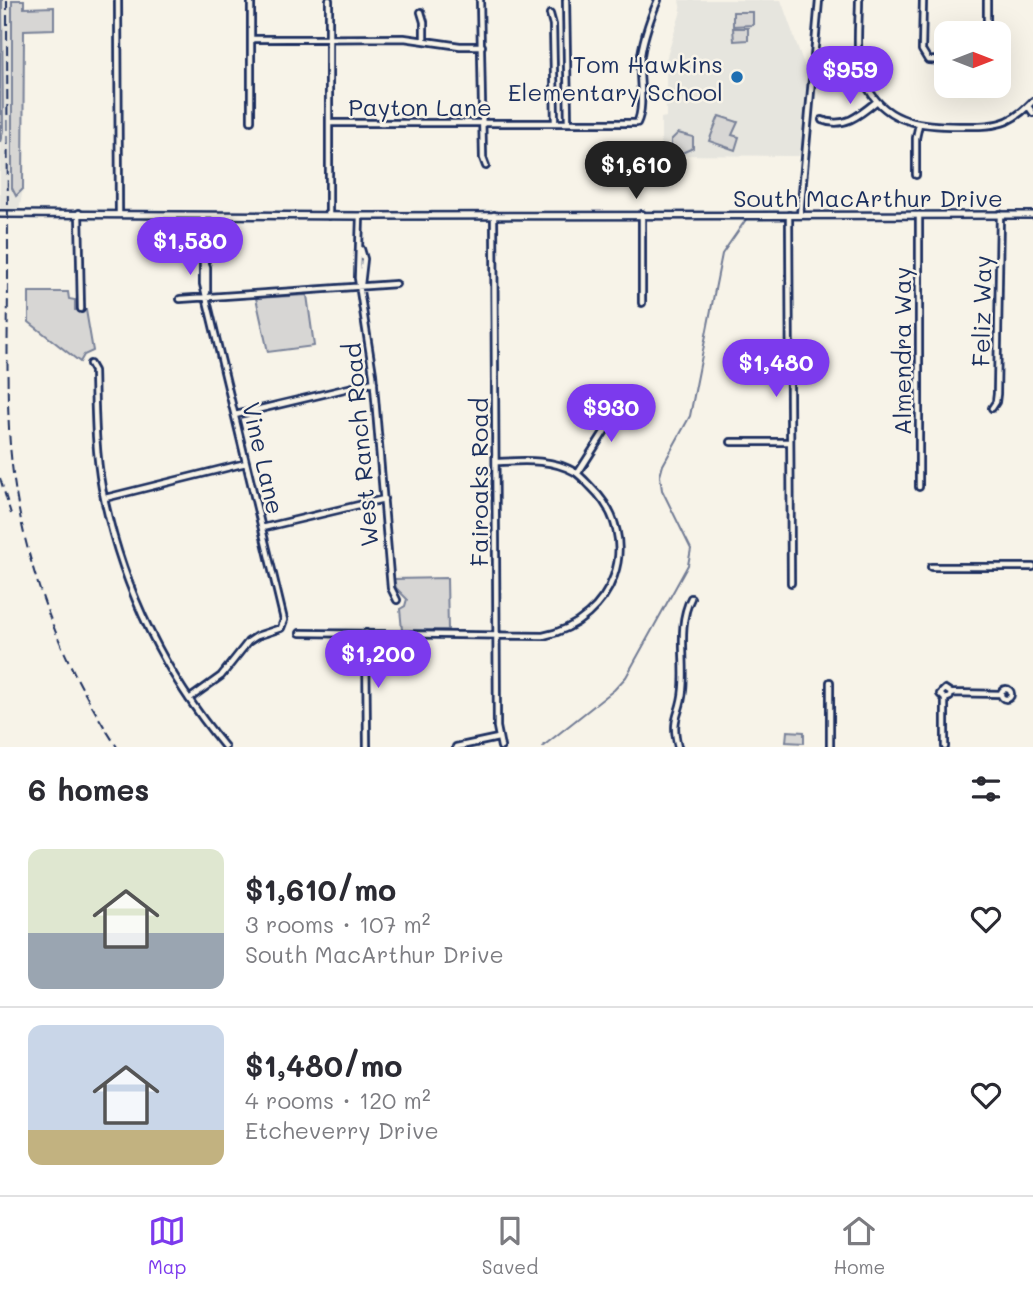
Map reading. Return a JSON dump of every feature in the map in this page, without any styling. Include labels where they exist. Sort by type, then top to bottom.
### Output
[{"type":"street","points":[[118,0],[119,213]]},
{"type":"street","points":[[251,0],[251,121]]},
{"type":"street","points":[[329,0],[329,216]]},
{"type":"street","points":[[480,0],[483,158],[486,166]]},
{"type":"street","points":[[566,0],[568,123]]},
{"type":"street","name":"Payton Lane","points":[[330,123],[636,123],[640,115],[640,62],[643,42],[658,0]]},
{"type":"street","points":[[800,215],[820,0]]},
{"type":"street","points":[[859,0],[860,68],[868,90],[893,115],[925,126],[993,125],[1010,120],[1033,101]]},
{"type":"street","points":[[923,0],[923,52],[928,60],[934,60]]},
{"type":"street","points":[[987,0],[987,21]]},
{"type":"street","points":[[421,12],[425,39]]},
{"type":"street","points":[[550,14],[553,25],[555,123]]},
{"type":"street","points":[[251,39],[404,37],[460,47],[482,46]]},
{"type":"street","points":[[822,120],[832,124],[847,121],[859,116],[877,101]]},
{"type":"street","points":[[1028,106],[1033,113]]},
{"type":"street","points":[[916,175],[916,138],[919,124]]},
{"type":"street","points":[[79,213],[81,309]]},
{"type":"street","points":[[0,214],[360,216]]},
{"type":"street","points":[[642,214],[642,303]]},
{"type":"street","name":"Feliz Way","points":[[992,408],[997,394],[1000,214]]},
{"type":"street","name":"Fairoaks Road","points":[[494,215],[498,738],[501,747]]},
{"type":"street","points":[[789,215],[790,583]]},
{"type":"street","name":"Almendra Way","points":[[919,215],[919,487]]},
{"type":"street","name":"South MacArthur Drive","points":[[360,216],[1033,215]]},
{"type":"street","name":"Vine Lane","points":[[189,699],[221,676],[248,642],[281,628],[283,614],[206,296],[203,216]]},
{"type":"street","name":"West Ranch Road","points":[[360,216],[360,286],[374,382],[391,588],[397,600]]},
{"type":"street","points":[[180,299],[396,284]]},
{"type":"street","points":[[90,365],[94,371],[98,455],[105,498],[122,565],[148,630],[189,699],[225,747]]},
{"type":"street","points":[[236,415],[374,382]]},
{"type":"street","points":[[578,473],[624,401]]},
{"type":"street","points":[[730,442],[790,442]]},
{"type":"street","points":[[300,633],[543,636],[566,630],[591,613],[607,592],[617,567],[619,548],[615,526],[604,502],[578,473],[551,463],[496,461]]},
{"type":"street","points":[[105,498],[246,463]]},
{"type":"street","points":[[262,528],[384,499]]},
{"type":"street","points":[[931,567],[1033,568]]},
{"type":"street","points":[[678,747],[674,722],[683,691],[684,622],[691,598]]},
{"type":"street","points":[[366,633],[367,747]]},
{"type":"street","points":[[830,682],[830,747]]},
{"type":"street","points":[[945,747],[945,699],[942,698],[942,691],[1001,694]]},
{"type":"street","points":[[945,699],[950,697],[951,693]]},
{"type":"street","points":[[456,747],[498,738]]},
{"type":"shaded area","points":[[0,0],[24,0],[24,7],[29,8],[28,30],[24,30],[23,189],[19,211],[0,210]]},
{"type":"shaded area","points":[[0,0],[3,131],[0,142]]},
{"type":"shaded area","points":[[12,0],[24,0],[24,8],[54,7],[54,29],[24,30],[23,189],[16,196],[12,188]]},
{"type":"shaded area","name":"Tom Hawkins Elementary School","points":[[679,0],[781,0],[807,73],[804,137],[799,156],[661,155],[661,118],[666,117],[664,66],[681,11]]},
{"type":"shaded area","points":[[733,12],[753,12],[753,25],[733,26]]},
{"type":"shaded area","points":[[733,28],[748,28],[748,40],[734,41]]},
{"type":"shaded area","points":[[719,116],[738,122],[732,135],[739,137],[735,150],[709,141]]},
{"type":"shaded area","points":[[678,133],[693,137],[693,148],[682,153],[674,150],[671,140]]},
{"type":"shaded area","points":[[29,292],[68,292],[69,299],[75,300],[75,310],[86,310],[93,351],[84,355],[80,362],[29,322]]},
{"type":"shaded area","points":[[307,295],[314,346],[268,352],[256,298]]},
{"type":"shaded area","points":[[447,578],[448,630],[402,630],[400,609],[405,606],[407,599],[396,588],[394,579]]},
{"type":"shaded area","points":[[787,731],[804,732],[804,743],[786,742]]},
{"type":"waterway","points":[[542,747],[614,690],[626,677],[688,565],[691,549],[662,490],[660,476],[663,465],[690,416],[722,254],[747,218]]},
{"type":"railway","points":[[7,0],[8,380],[10,445],[15,486],[22,525],[44,603],[76,677],[117,747]]},
{"type":"railway","points":[[0,478],[11,514]]},
{"type":"place","name":"Tom Hawkins Elementary School","points":[[737,77]]}]
